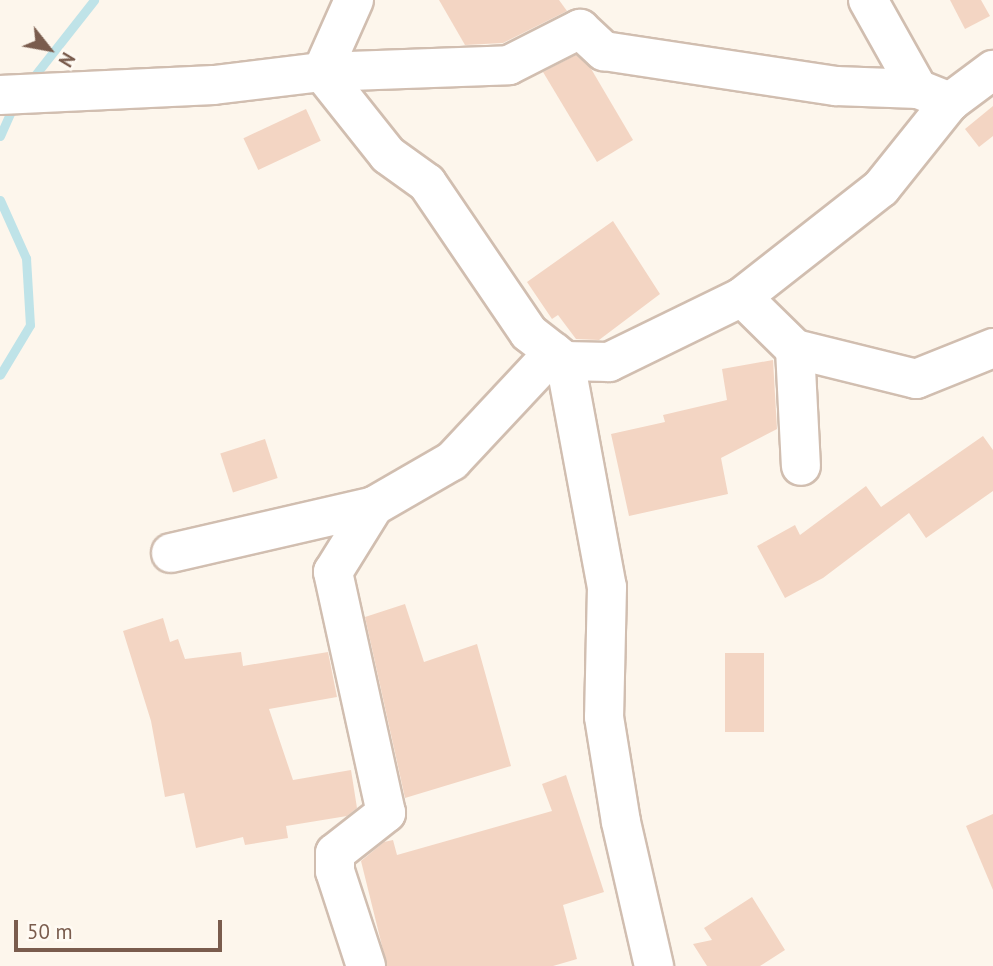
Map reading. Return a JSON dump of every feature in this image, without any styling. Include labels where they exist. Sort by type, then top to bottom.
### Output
[{"type":"street","points":[[322,72],[354,0]]},
{"type":"street","points":[[869,0],[934,95]]},
{"type":"street","points":[[0,96],[214,85],[322,72],[509,65],[580,29],[604,51],[836,86],[934,95],[993,70]]},
{"type":"street","points":[[322,72],[388,155],[427,183],[529,333],[560,356],[609,362],[742,297],[880,188],[934,95]]},
{"type":"street","points":[[742,297],[795,349],[916,379],[993,348]]},
{"type":"street","points":[[795,349],[801,466]]},
{"type":"street","points":[[171,553],[374,506],[452,461],[560,356]]},
{"type":"street","points":[[560,356],[607,587],[604,717],[621,822],[654,966]]},
{"type":"street","points":[[366,966],[335,871],[335,853],[386,813],[333,572],[374,506]]},
{"type":"building","points":[[439,0],[559,0],[567,11],[503,43],[465,45]]},
{"type":"building","points":[[950,0],[981,0],[990,16],[965,29]]},
{"type":"building","points":[[576,55],[590,67],[633,140],[597,162],[543,72]]},
{"type":"building","points":[[993,106],[993,136],[979,147],[965,129]]},
{"type":"building","points":[[306,109],[321,141],[258,170],[243,138]]},
{"type":"building","points":[[613,221],[660,294],[599,340],[576,339],[558,315],[552,319],[527,282]]},
{"type":"building","points":[[773,360],[777,429],[721,458],[728,494],[629,516],[611,434],[665,422],[663,415],[727,400],[722,369]]},
{"type":"building","points":[[983,436],[993,450],[993,491],[926,538],[909,513],[823,578],[785,598],[757,546],[795,525],[800,535],[866,486],[881,507]]},
{"type":"building","points":[[265,439],[278,478],[233,493],[220,454]]},
{"type":"building","points":[[405,604],[424,662],[477,644],[511,766],[405,798],[365,617]]},
{"type":"building","points":[[163,618],[170,642],[178,639],[185,659],[241,652],[243,666],[328,652],[337,697],[269,709],[293,780],[351,770],[357,808],[347,816],[286,826],[288,838],[245,845],[243,837],[196,848],[184,793],[165,797],[151,721],[123,631]]},
{"type":"building","points":[[725,653],[764,653],[764,732],[725,732]]},
{"type":"building","points":[[566,775],[604,892],[563,905],[577,959],[553,966],[387,966],[361,861],[384,842],[393,840],[397,855],[552,811],[542,784]]},
{"type":"building","points":[[993,814],[993,890],[966,826]]},
{"type":"building","points":[[752,897],[785,950],[760,966],[707,966],[693,944],[712,940],[704,928]]},
{"type":"waterway","points":[[28,84],[94,0]]},
{"type":"waterway","points":[[0,136],[14,104]]},
{"type":"waterway","points":[[0,200],[26,258],[30,325],[0,375]]}]
